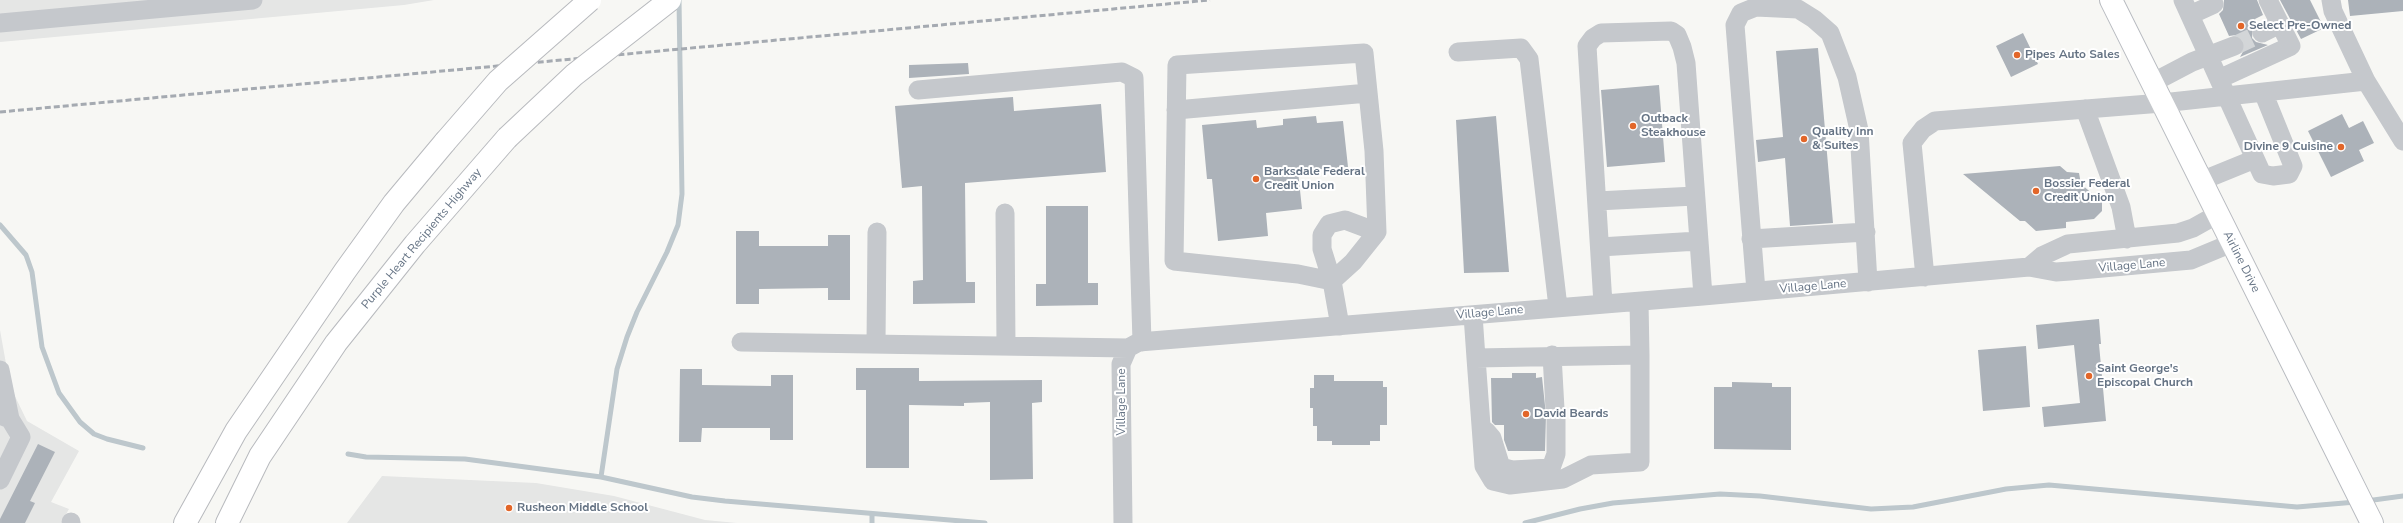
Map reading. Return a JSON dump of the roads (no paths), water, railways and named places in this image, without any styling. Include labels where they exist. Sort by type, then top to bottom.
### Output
[{"type":"main road","points":[[185,523],[236,431],[345,271],[394,203],[498,82],[590,0]]},
{"type":"main road","name":"Purple Heart Recipients Highway","points":[[227,523],[260,456],[336,343],[415,244],[507,138],[574,75],[670,0]]},
{"type":"main road","name":"Airline Drive","points":[[2111,0],[2372,523]]},
{"type":"street","points":[[0,23],[253,0]]},
{"type":"street","points":[[1926,277],[1912,143],[1923,128],[1935,121],[2162,103],[2223,88],[2291,46],[2268,0]]},
{"type":"street","points":[[2331,0],[2333,11],[2366,82],[2403,141]]},
{"type":"street","points":[[2214,4],[2186,7],[2262,174],[2272,176],[2289,174],[2293,166],[2263,92]]},
{"type":"street","points":[[1756,291],[1735,25],[1741,13],[1756,7],[1798,9],[1814,19],[1830,33],[1847,77],[1860,130],[1868,282]]},
{"type":"street","points":[[2262,33],[2280,24]]},
{"type":"street","points":[[1603,304],[1587,46],[1593,38],[1601,33],[1671,31],[1677,35],[1686,63],[1703,296]]},
{"type":"street","points":[[2152,83],[2192,62],[2209,57],[2234,46]]},
{"type":"street","points":[[1458,52],[1521,48],[1529,60],[1558,307]]},
{"type":"street","points":[[1364,53],[1374,151],[1377,232],[1354,262],[1332,281],[1298,274],[1174,261],[1177,65],[1364,53]]},
{"type":"street","points":[[741,342],[1006,346],[1135,345],[1134,78],[1122,72],[918,90]]},
{"type":"street","points":[[2223,88],[2263,92],[2366,82]]},
{"type":"street","points":[[1176,110],[1368,93]]},
{"type":"street","points":[[2085,109],[2121,207],[2127,239]]},
{"type":"street","points":[[2201,181],[2255,159]]},
{"type":"street","points":[[1597,201],[1695,196]]},
{"type":"street","points":[[1005,212],[1006,346]]},
{"type":"street","points":[[2029,267],[2042,256],[2068,244],[2178,233],[2193,228],[2218,214]]},
{"type":"street","points":[[1340,326],[1332,281],[1322,249],[1322,235],[1329,224],[1344,220],[1377,232]]},
{"type":"street","points":[[876,344],[878,232]]},
{"type":"street","points":[[1751,239],[1866,232]]},
{"type":"street","points":[[1600,247],[1698,241]]},
{"type":"street","name":"Village Lane","points":[[1123,523],[1121,364],[1135,345],[2029,267],[2056,272],[2191,260],[2232,243]]},
{"type":"street","points":[[1473,315],[1484,466],[1493,481],[1510,485],[1563,479],[1591,465],[1640,462],[1639,302]]},
{"type":"street","points":[[1476,358],[1552,355],[1640,355]]},
{"type":"street","points":[[1481,426],[1492,438],[1501,467],[1512,470],[1551,468],[1556,454],[1556,414],[1552,355]]},
{"type":"street","points":[[0,370],[5,417],[21,437],[0,480]]},
{"type":"waterway","points":[[601,477],[617,369],[637,312],[667,252],[678,225],[682,194],[679,0]]},
{"type":"waterway","points":[[0,225],[26,255],[32,272],[42,347],[59,393],[80,422],[94,434],[107,439],[143,448]]},
{"type":"waterway","points":[[348,454],[366,457],[465,459],[601,477],[692,497],[985,523]]},
{"type":"waterway","points":[[1525,523],[1580,509],[1613,503],[1720,494],[1760,496],[1871,509],[1913,507],[2006,489],[2049,485],[2297,507],[2356,502]]},
{"type":"waterway","points":[[2366,501],[2403,496]]},
{"type":"waterway","points":[[872,514],[872,523]]},
{"type":"tunnel","points":[[2234,46],[2262,33]]},
{"type":"railway","points":[[0,112],[1210,0]]},
{"type":"place","name":"Select Pre-Owned","points":[[2241,26]]},
{"type":"place","name":"Pipes Auto Sales","points":[[2017,55]]},
{"type":"place","name":"Outback Steakhouse","points":[[1633,126]]},
{"type":"place","name":"Quality Inn & Suites","points":[[1804,139]]},
{"type":"place","name":"Divine 9 Cuisine","points":[[2341,147]]},
{"type":"place","name":"Barksdale Federal Credit Union","points":[[1256,179]]},
{"type":"place","name":"Bossier Federal Credit Union","points":[[2036,191]]},
{"type":"place","name":"Saint George's Episcopal Church","points":[[2089,376]]},
{"type":"place","name":"David Beards","points":[[1526,414]]},
{"type":"place","name":"Rusheon Middle School","points":[[509,508]]}]
